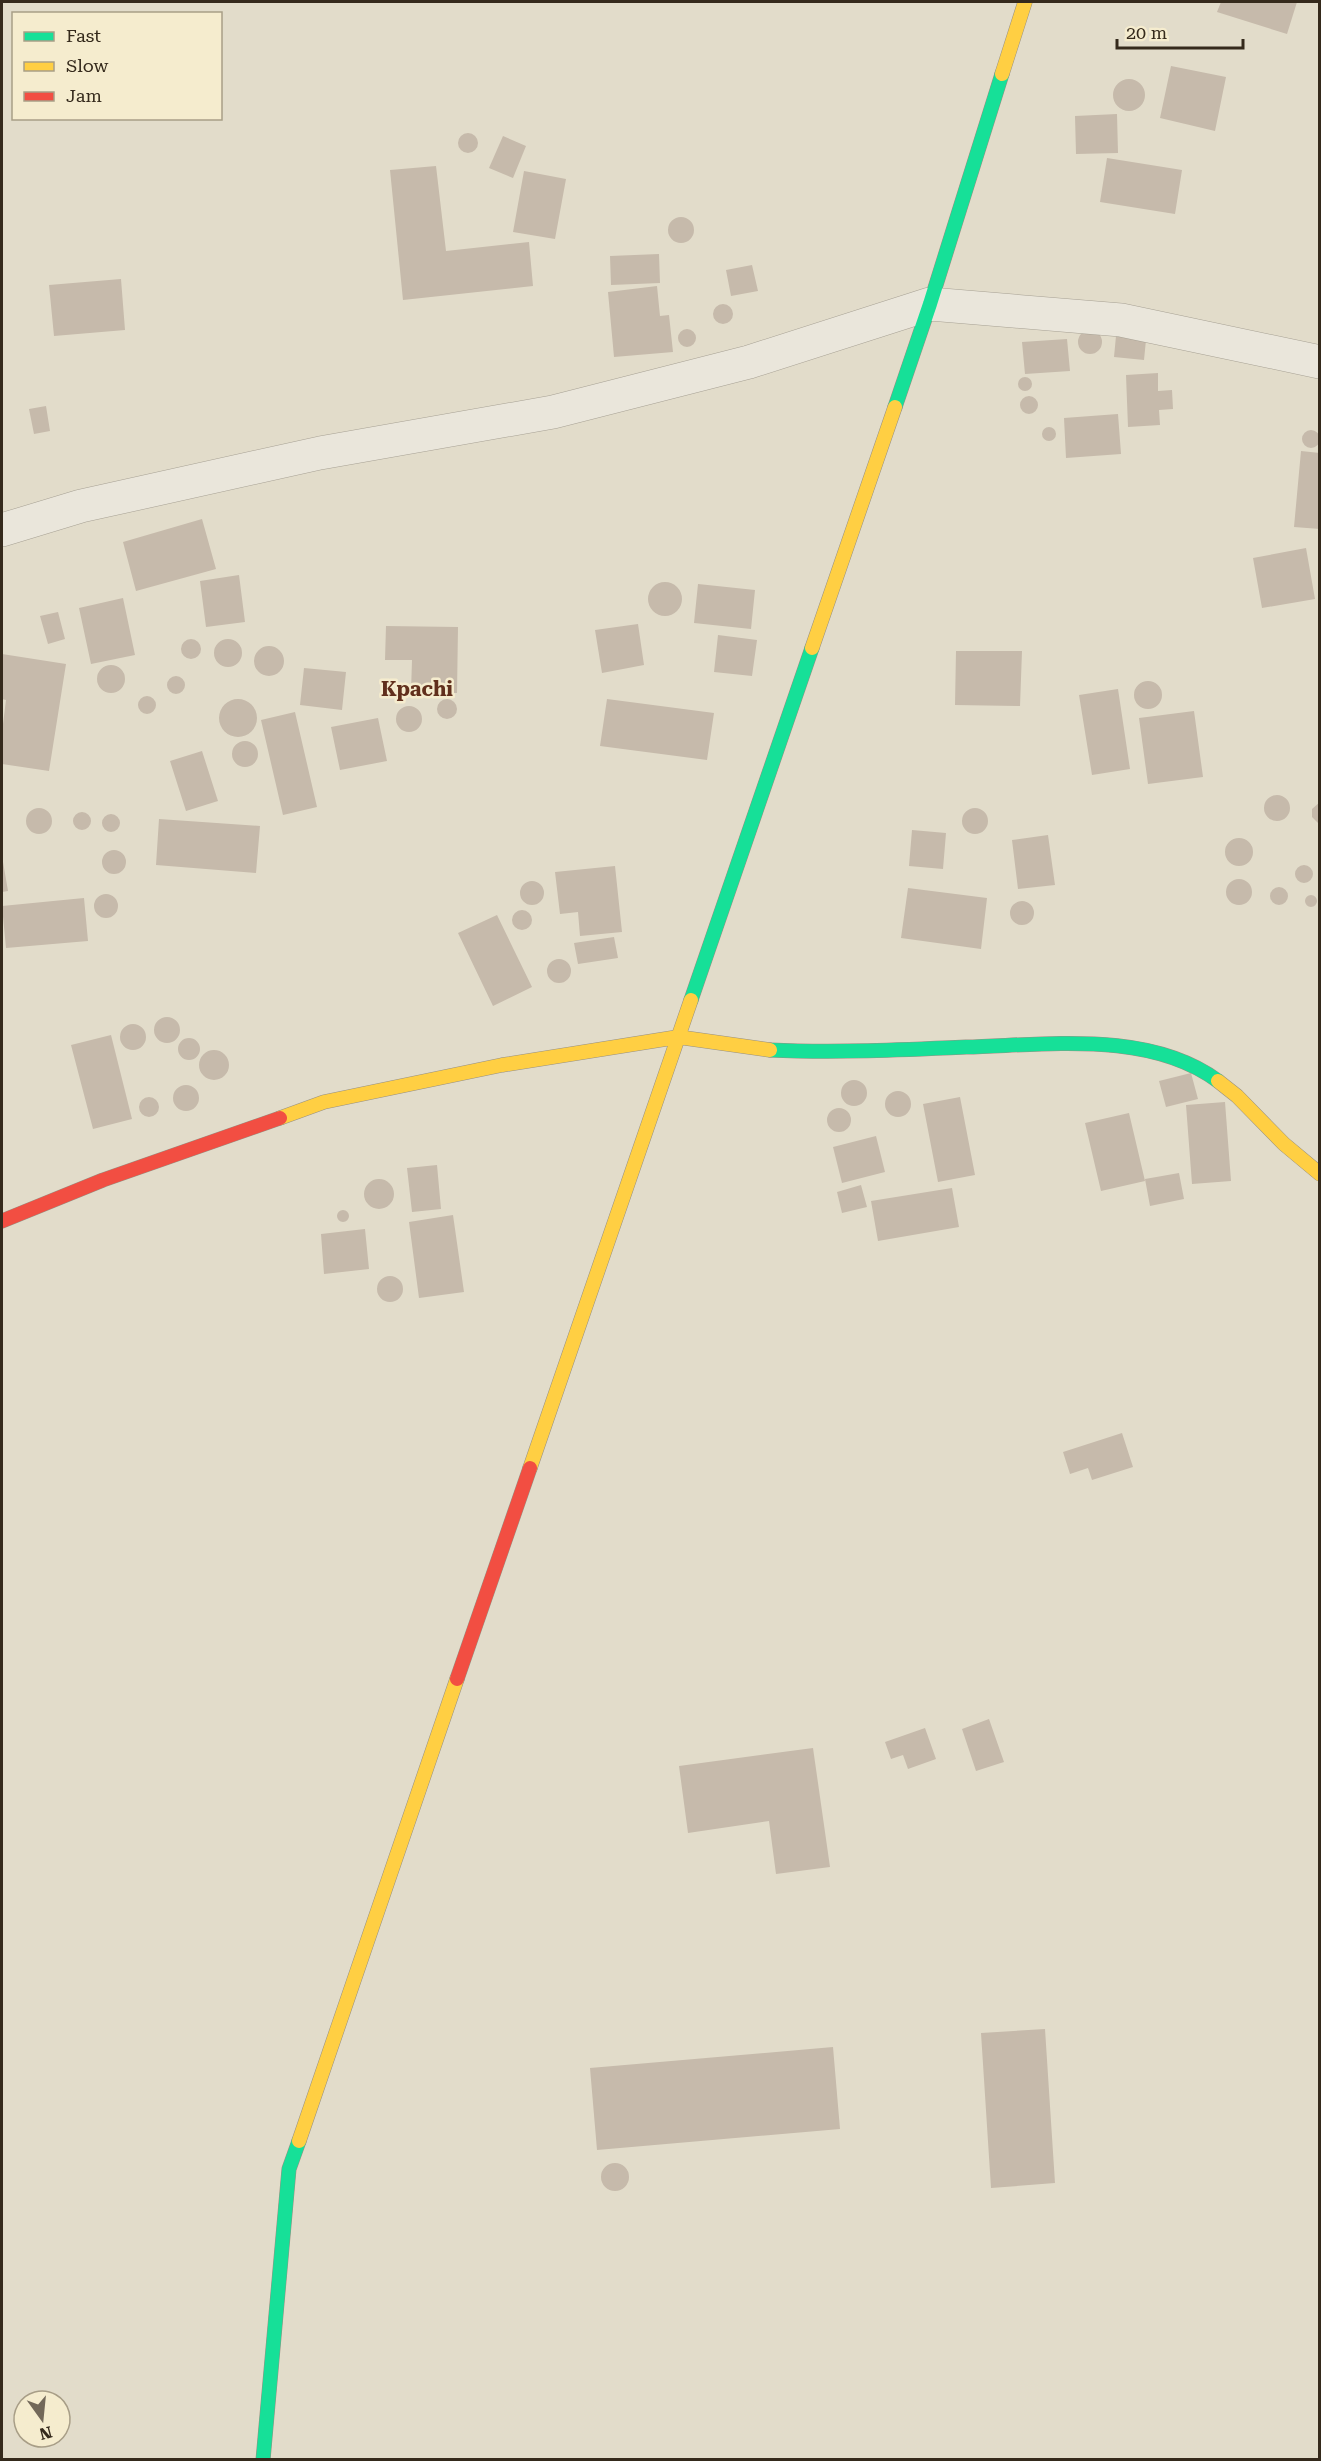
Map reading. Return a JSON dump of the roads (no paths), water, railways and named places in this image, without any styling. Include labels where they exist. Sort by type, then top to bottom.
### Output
[{"type":"street","points":[[263,2460],[289,2169],[930,304],[1025,2]]},
{"type":"street","points":[[2,530],[81,506],[320,453],[553,412],[749,362],[930,304],[1121,320],[1320,362]]},
{"type":"street","points":[[2,1221],[103,1180],[324,1102],[502,1065],[678,1037],[771,1050],[854,1051],[1104,1043],[1147,1051],[1200,1068],[1237,1096],[1284,1144],[1320,1174]]},
{"type":"district","name":"Kpachi","points":[[417,689]]}]
